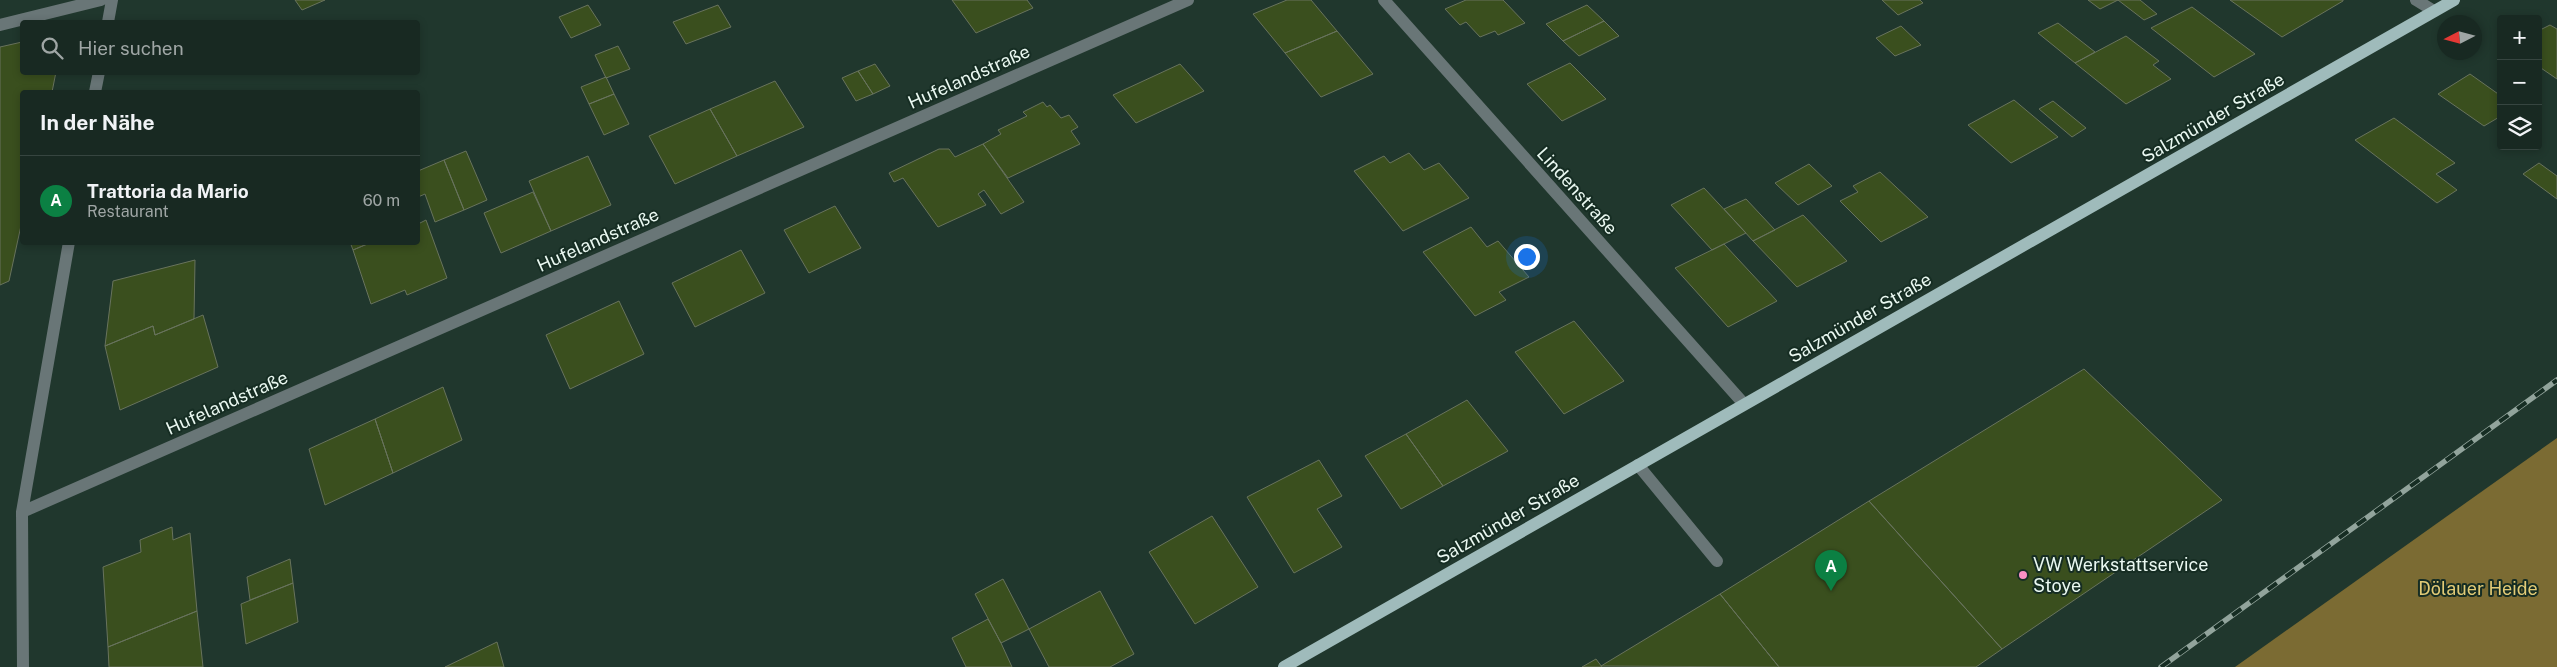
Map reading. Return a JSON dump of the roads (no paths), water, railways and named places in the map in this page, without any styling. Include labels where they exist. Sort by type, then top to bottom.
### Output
[{"type":"main road","name":"Salzmünder Straße","points":[[1284,667],[2454,0]]},
{"type":"street","points":[[20,20],[101,0]]},
{"type":"street","points":[[108,20],[112,0]]},
{"type":"street","name":"Hufelandstraße","points":[[22,512],[1188,0]]},
{"type":"street","name":"Lindenstraße","points":[[1384,0],[1744,404]]},
{"type":"street","points":[[2416,0],[2434,11]]},
{"type":"street","points":[[0,25],[20,20]]},
{"type":"street","points":[[96,90],[99,75]]},
{"type":"street","points":[[24,667],[22,512],[68,245]]},
{"type":"street","points":[[1638,465],[1717,561]]},
{"type":"railway","points":[[2161,667],[2557,380]]},
{"type":"place","name":"VW Werkstattservice Stoye","points":[[2023,575]]},
{"type":"place","name":"Trattoria da Mario","points":[[1831,591]]},
{"type":"park label","name":"Dölauer Heide","points":[[2478,589]]}]
